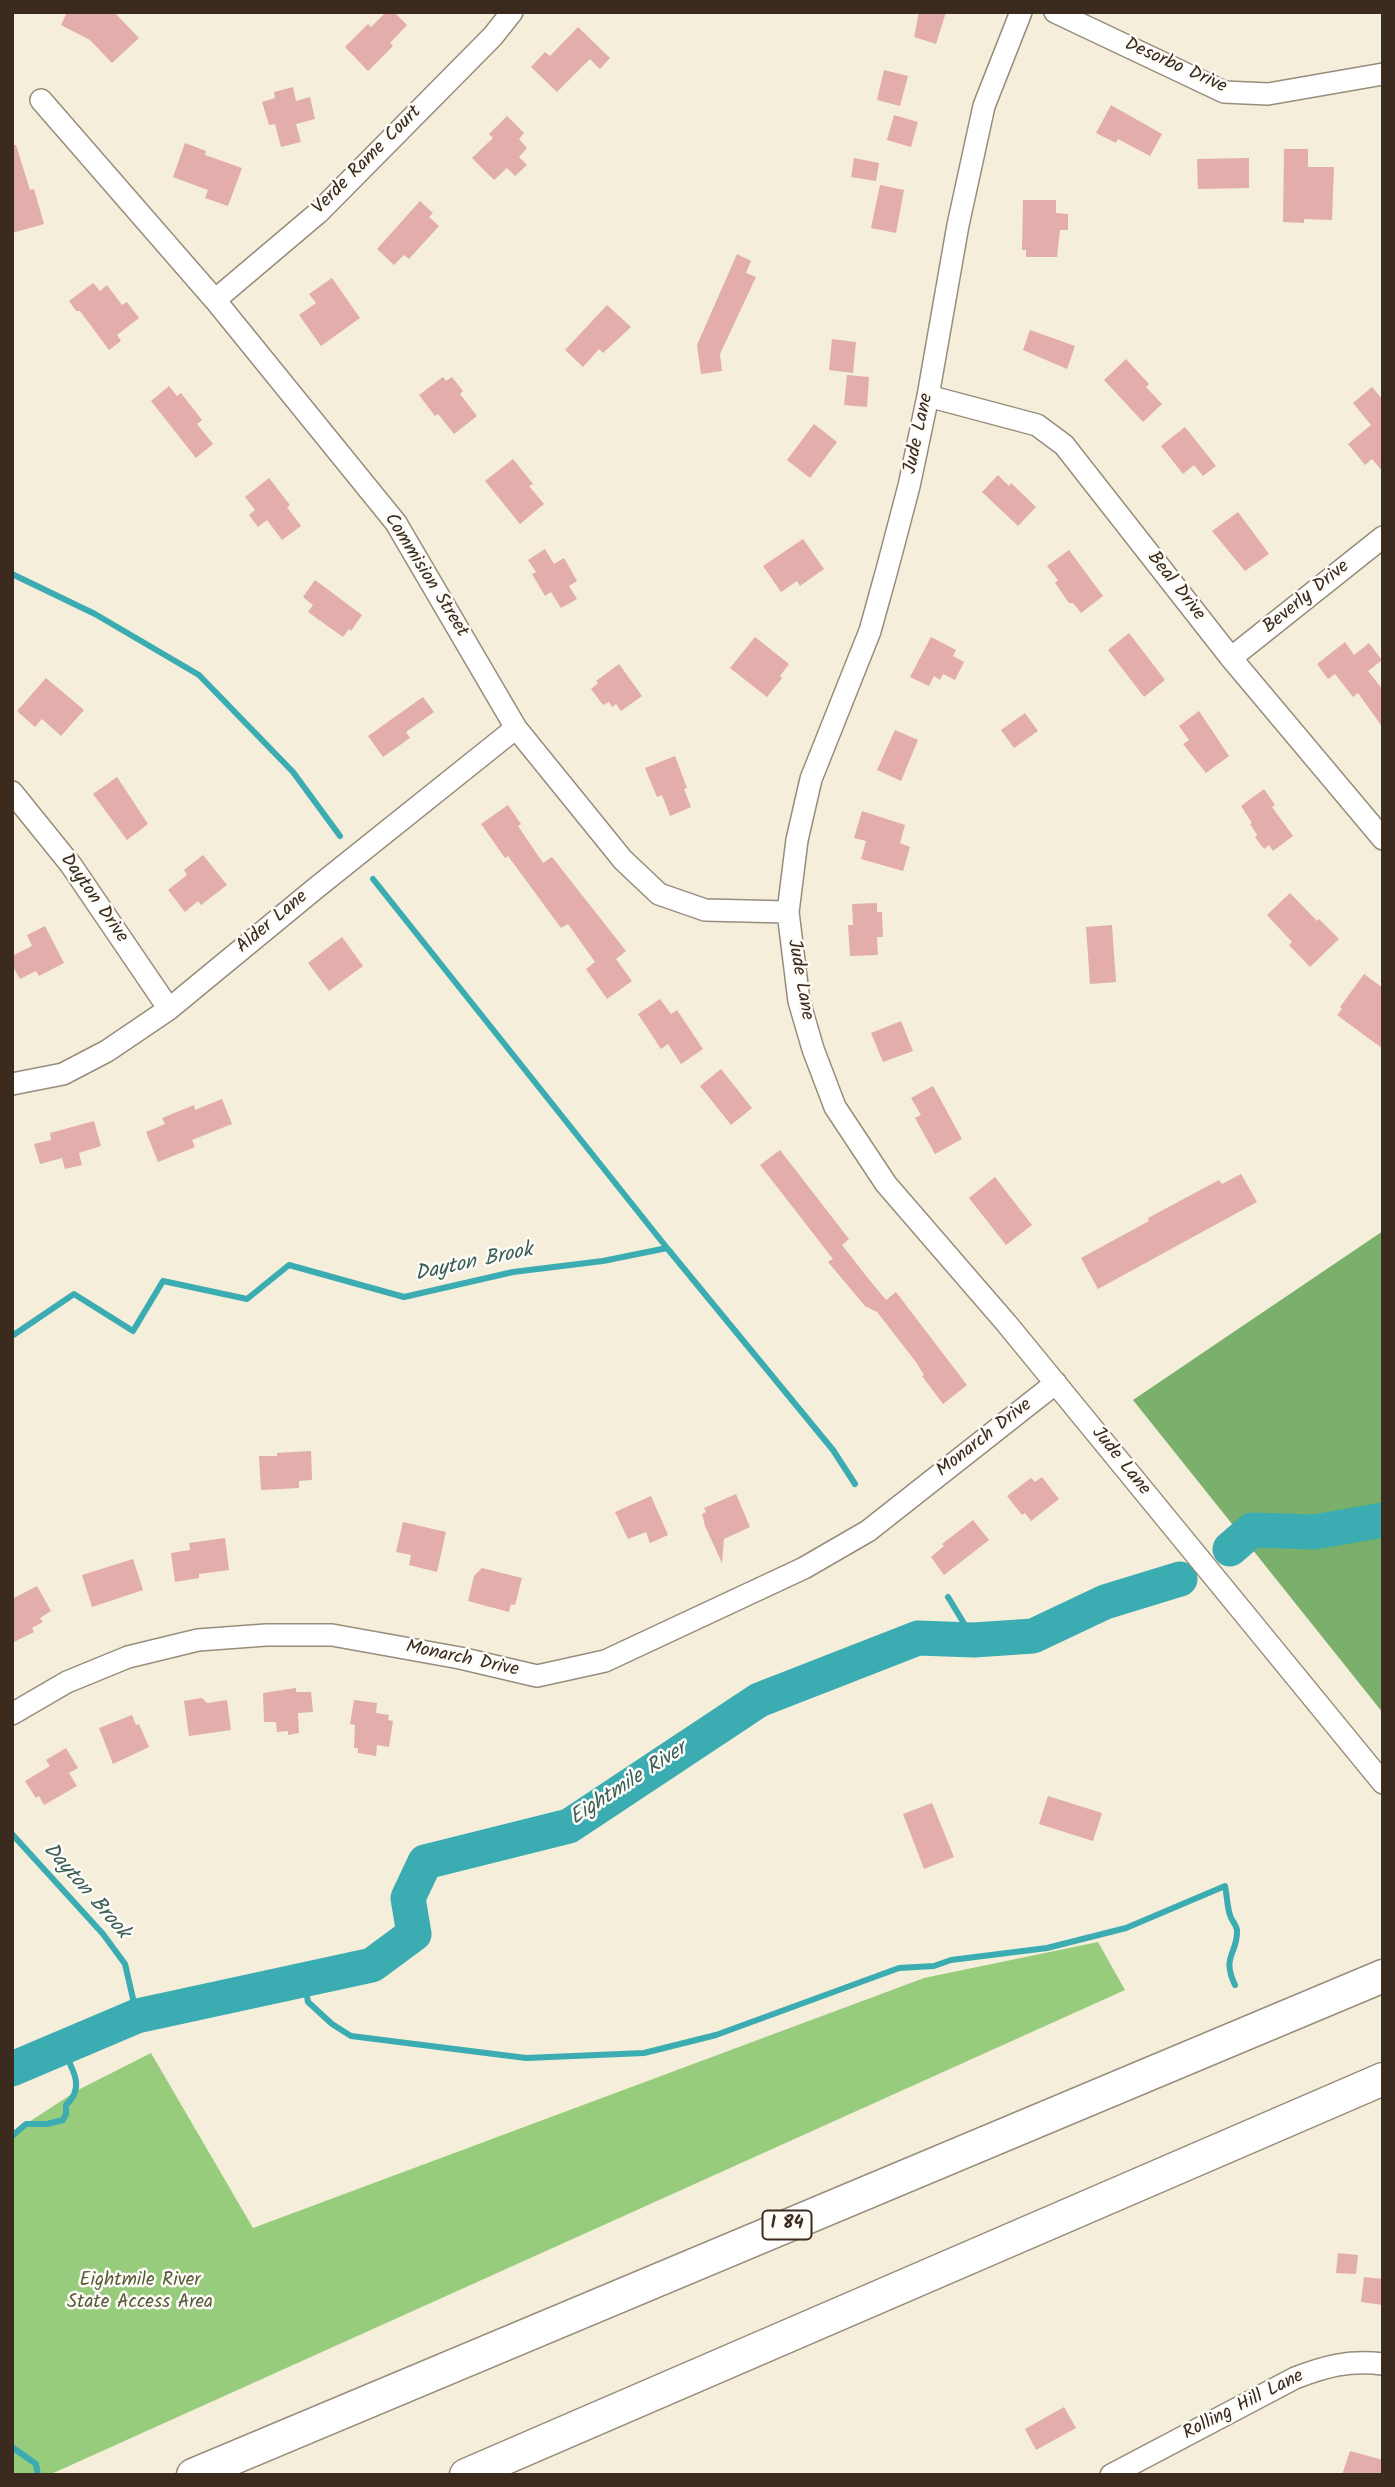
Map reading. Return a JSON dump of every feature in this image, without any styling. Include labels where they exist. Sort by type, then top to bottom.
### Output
[{"type":"highway","name":"I 84","points":[[193,2475],[1383,1976]]},
{"type":"highway","points":[[466,2475],[1383,2079]]},
{"type":"street","name":"Verde Rame Court","points":[[215,300],[319,212],[493,36],[512,12]]},
{"type":"street","name":"Jude Lane","points":[[1021,12],[984,106],[958,225],[909,486],[870,631],[811,779],[797,840],[788,912],[799,1001],[813,1049],[835,1107],[886,1184],[1056,1383],[1383,1783]]},
{"type":"street","name":"Desorbo Drive","points":[[1055,12],[1224,92],[1268,94],[1383,74]]},
{"type":"street","name":"Commision Street","points":[[41,100],[215,300],[396,523],[516,728],[623,860],[659,894],[705,910],[788,912]]},
{"type":"street","name":"Beal Drive","points":[[928,396],[1037,425],[1064,445],[1231,658],[1383,839]]},
{"type":"street","name":"Beverly Drive","points":[[1231,658],[1383,537]]},
{"type":"street","name":"Alder Lane","points":[[12,1084],[64,1074],[107,1051],[169,1009],[516,728]]},
{"type":"street","name":"Dayton Drive","points":[[12,792],[71,865],[169,1009]]},
{"type":"street","name":"Monarch Drive","points":[[12,1714],[67,1682],[128,1657],[198,1640],[266,1635],[332,1635],[460,1658],[537,1676],[605,1661],[804,1568],[868,1531],[1056,1383]]},
{"type":"street","name":"Rolling Hill Lane","points":[[1111,2475],[1295,2378],[1360,2361],[1383,2364]]},
{"type":"green space","points":[[1383,1231],[1383,1713],[1133,1400]]},
{"type":"green space","name":"Eightmile River State Access Area","points":[[1098,1942],[1125,1990],[49,2475],[12,2475],[12,2133],[78,2090],[151,2053],[253,2228],[924,1978]]},
{"type":"building","points":[[67,12],[114,12],[139,38],[112,63],[90,40],[61,25]]},
{"type":"building","points":[[386,12],[394,12],[407,25],[390,43],[393,46],[368,71],[345,47],[368,24],[371,27]]},
{"type":"building","points":[[919,12],[946,12],[936,44],[914,37]]},
{"type":"building","points":[[578,27],[610,58],[600,69],[590,59],[557,92],[531,67],[545,52],[550,56]]},
{"type":"building","points":[[884,70],[908,76],[900,106],[877,100]]},
{"type":"building","points":[[293,87],[296,101],[310,97],[315,119],[296,124],[301,142],[281,147],[275,124],[269,125],[262,102],[275,98],[274,92]]},
{"type":"building","points":[[1111,105],[1162,134],[1150,156],[1118,139],[1116,143],[1096,133]]},
{"type":"building","points":[[894,115],[918,122],[911,147],[887,140]]},
{"type":"building","points":[[507,116],[524,133],[519,139],[527,148],[519,157],[527,165],[515,176],[507,168],[494,180],[472,158],[493,138],[489,134]]},
{"type":"building","points":[[185,143],[206,151],[205,155],[242,168],[228,206],[205,198],[208,190],[173,177]]},
{"type":"building","points":[[12,145],[16,145],[30,190],[34,189],[44,224],[12,233]]},
{"type":"building","points":[[1284,149],[1308,149],[1308,167],[1334,167],[1332,220],[1304,219],[1304,223],[1283,222]]},
{"type":"building","points":[[854,158],[879,163],[876,181],[851,177]]},
{"type":"building","points":[[1249,158],[1249,188],[1198,189],[1197,159]]},
{"type":"building","points":[[880,185],[904,190],[896,233],[871,228]]},
{"type":"building","points":[[1023,200],[1056,200],[1056,213],[1068,214],[1068,230],[1060,230],[1057,257],[1026,257],[1026,250],[1022,250]]},
{"type":"building","points":[[420,201],[433,213],[429,217],[439,226],[409,259],[404,255],[394,265],[377,249]]},
{"type":"building","points":[[737,254],[751,261],[746,273],[756,277],[720,354],[722,371],[701,374],[697,345]]},
{"type":"building","points":[[332,278],[360,318],[321,346],[299,315],[316,303],[309,294]]},
{"type":"building","points":[[93,283],[100,291],[107,285],[122,305],[127,302],[139,318],[117,335],[121,341],[109,350],[80,311],[76,311],[69,301]]},
{"type":"building","points":[[607,305],[631,327],[603,353],[599,349],[583,367],[565,350]]},
{"type":"building","points":[[1030,330],[1075,346],[1067,369],[1023,350]]},
{"type":"building","points":[[832,339],[856,342],[853,373],[829,370]]},
{"type":"building","points":[[1126,359],[1149,384],[1146,387],[1162,404],[1143,422],[1104,380]]},
{"type":"building","points":[[847,375],[869,377],[867,407],[844,405]]},
{"type":"building","points":[[443,377],[446,381],[452,377],[463,391],[460,394],[477,416],[454,434],[438,414],[435,416],[419,395]]},
{"type":"building","points":[[169,386],[177,396],[181,393],[202,420],[197,424],[213,444],[196,458],[151,401]]},
{"type":"building","points":[[1372,387],[1383,400],[1383,472],[1372,459],[1365,465],[1348,444],[1371,425],[1353,403]]},
{"type":"building","points":[[814,424],[837,442],[810,478],[787,460]]},
{"type":"building","points":[[1185,427],[1216,466],[1203,476],[1194,465],[1183,474],[1161,446]]},
{"type":"building","points":[[513,459],[533,484],[529,486],[544,504],[520,524],[485,481]]},
{"type":"building","points":[[998,475],[1009,486],[1011,483],[1036,507],[1018,526],[982,492]]},
{"type":"building","points":[[269,478],[290,505],[287,507],[301,526],[282,540],[267,520],[258,527],[249,515],[255,510],[245,497]]},
{"type":"building","points":[[1238,512],[1269,554],[1245,571],[1212,531]]},
{"type":"building","points":[[803,539],[824,569],[800,586],[797,581],[781,592],[763,566]]},
{"type":"building","points":[[545,549],[554,564],[564,558],[577,581],[569,586],[577,599],[561,608],[551,592],[545,596],[532,574],[536,572],[528,560]]},
{"type":"building","points":[[1069,550],[1103,596],[1081,613],[1073,603],[1069,603],[1055,583],[1058,580],[1047,566]]},
{"type":"building","points":[[315,580],[362,615],[351,631],[349,629],[343,637],[308,612],[313,605],[303,597]]},
{"type":"building","points":[[1129,633],[1165,680],[1144,697],[1108,650]]},
{"type":"building","points":[[755,637],[789,664],[767,697],[730,668]]},
{"type":"building","points":[[931,637],[956,650],[953,656],[964,662],[955,680],[943,674],[940,680],[934,676],[929,686],[910,677]]},
{"type":"building","points":[[1345,642],[1354,655],[1369,643],[1382,660],[1368,671],[1383,690],[1383,728],[1358,693],[1353,697],[1335,674],[1328,679],[1317,664]]},
{"type":"building","points":[[619,664],[642,696],[621,711],[616,704],[612,707],[609,702],[603,705],[591,689],[598,683],[596,681]]},
{"type":"building","points":[[46,678],[84,710],[61,736],[42,719],[35,727],[17,711]]},
{"type":"building","points":[[423,697],[434,712],[406,732],[410,738],[383,757],[368,736]]},
{"type":"building","points":[[1199,711],[1229,756],[1206,773],[1183,744],[1189,740],[1179,726]]},
{"type":"building","points":[[1025,713],[1038,731],[1014,748],[1001,730]]},
{"type":"building","points":[[895,730],[918,740],[901,781],[877,770]]},
{"type":"building","points":[[675,756],[691,807],[670,816],[662,795],[657,797],[645,768]]},
{"type":"building","points":[[117,777],[148,824],[127,840],[93,794]]},
{"type":"building","points":[[1264,789],[1275,805],[1272,807],[1293,836],[1273,851],[1269,845],[1264,849],[1255,837],[1257,835],[1250,824],[1252,823],[1241,806]]},
{"type":"building","points":[[508,805],[521,824],[518,826],[543,863],[552,857],[626,951],[616,959],[632,981],[607,999],[586,969],[595,962],[568,924],[561,928],[481,824]]},
{"type":"building","points":[[862,811],[905,825],[900,843],[910,847],[903,871],[861,859],[866,841],[854,838]]},
{"type":"building","points":[[203,855],[227,885],[201,905],[198,901],[185,912],[168,890],[187,875],[184,870]]},
{"type":"building","points":[[1290,893],[1339,939],[1310,967],[1289,945],[1292,942],[1267,915]]},
{"type":"building","points":[[877,903],[877,912],[882,912],[883,937],[877,937],[878,955],[850,956],[848,925],[853,925],[852,904]]},
{"type":"building","points":[[1112,925],[1116,982],[1090,984],[1086,927]]},
{"type":"building","points":[[45,926],[64,963],[39,976],[36,971],[20,979],[12,965],[12,956],[32,946],[27,935]]},
{"type":"building","points":[[342,937],[363,966],[329,991],[308,963]]},
{"type":"building","points":[[1364,974],[1383,988],[1383,1049],[1337,1015]]},
{"type":"building","points":[[660,999],[671,1014],[677,1010],[703,1049],[681,1064],[668,1044],[661,1049],[638,1014]]},
{"type":"building","points":[[901,1021],[913,1051],[883,1062],[871,1033]]},
{"type":"building","points":[[721,1069],[752,1108],[731,1125],[700,1086]]},
{"type":"building","points":[[933,1086],[962,1139],[935,1154],[915,1118],[921,1115],[911,1098]]},
{"type":"building","points":[[222,1099],[232,1124],[192,1140],[195,1147],[158,1162],[146,1132],[165,1124],[162,1118],[194,1105],[195,1110]]},
{"type":"building","points":[[94,1121],[101,1146],[79,1153],[82,1165],[65,1169],[62,1158],[40,1164],[34,1144],[51,1140],[50,1133]]},
{"type":"building","points":[[780,1150],[849,1239],[842,1245],[867,1277],[886,1300],[896,1292],[967,1385],[943,1404],[922,1376],[924,1375],[916,1362],[877,1312],[865,1306],[828,1262],[833,1259],[760,1165]]},
{"type":"building","points":[[1241,1174],[1257,1202],[1098,1289],[1081,1258],[1219,1180],[1222,1184]]},
{"type":"building","points":[[995,1177],[1032,1225],[1006,1245],[969,1198]]},
{"type":"building","points":[[311,1451],[312,1480],[299,1481],[299,1488],[261,1490],[259,1456]]},
{"type":"building","points":[[1042,1477],[1059,1499],[1031,1521],[1025,1513],[1022,1515],[1007,1496],[1031,1478],[1035,1482]]},
{"type":"building","points":[[736,1494],[750,1527],[724,1539],[722,1563],[702,1514],[706,1512],[704,1508]]},
{"type":"building","points":[[651,1496],[668,1535],[650,1543],[646,1532],[628,1539],[615,1512]]},
{"type":"building","points":[[973,1520],[989,1540],[944,1575],[931,1557],[944,1546],[942,1544]]},
{"type":"building","points":[[403,1522],[446,1532],[437,1572],[409,1565],[411,1555],[396,1552]]},
{"type":"building","points":[[225,1538],[229,1570],[199,1574],[199,1578],[175,1582],[171,1553],[190,1550],[189,1543]]},
{"type":"building","points":[[133,1559],[143,1590],[92,1607],[82,1575]]},
{"type":"building","points":[[482,1568],[522,1578],[515,1605],[511,1604],[509,1612],[468,1601],[474,1576]]},
{"type":"building","points":[[37,1586],[51,1611],[40,1618],[43,1622],[32,1628],[34,1632],[12,1643],[12,1599]]},
{"type":"building","points":[[296,1688],[296,1692],[311,1692],[313,1712],[298,1713],[299,1733],[288,1735],[288,1731],[277,1732],[276,1722],[264,1722],[263,1693]]},
{"type":"building","points":[[202,1698],[207,1703],[227,1700],[231,1730],[189,1736],[184,1701]]},
{"type":"building","points":[[354,1700],[377,1703],[376,1713],[389,1715],[388,1720],[393,1721],[389,1747],[377,1745],[376,1756],[358,1753],[358,1748],[354,1748],[355,1725],[350,1724]]},
{"type":"building","points":[[132,1715],[149,1747],[113,1764],[99,1728]]},
{"type":"building","points":[[66,1748],[78,1768],[69,1773],[77,1786],[44,1805],[25,1781],[50,1766],[46,1760]]},
{"type":"building","points":[[1048,1796],[1102,1813],[1093,1841],[1039,1824]]},
{"type":"building","points":[[932,1803],[954,1857],[924,1869],[903,1814]]},
{"type":"building","points":[[1338,2253],[1358,2255],[1356,2274],[1336,2273]]},
{"type":"building","points":[[1364,2277],[1383,2279],[1383,2305],[1361,2302]]},
{"type":"building","points":[[1064,2407],[1076,2428],[1036,2450],[1025,2429]]},
{"type":"building","points":[[1350,2451],[1383,2460],[1383,2475],[1342,2475]]},
{"type":"waterway","points":[[12,574],[95,614],[199,675],[293,772],[340,836]]},
{"type":"waterway","points":[[373,879],[667,1248]]},
{"type":"waterway","name":"Dayton Brook","points":[[12,1336],[74,1294],[133,1331],[163,1281],[247,1299],[289,1265],[404,1297],[513,1272],[603,1261],[667,1248],[833,1450],[855,1484]]},
{"type":"waterway","name":"Eightmile River","points":[[1230,1549],[1252,1530],[1314,1532],[1383,1520]]},
{"type":"waterway","name":"Eightmile River","points":[[12,2069],[137,2016],[372,1965],[414,1934],[408,1898],[425,1862],[569,1826],[759,1700],[918,1638],[974,1640],[1033,1636],[1105,1602],[1180,1579]]},
{"type":"waterway","name":"Dayton Brook","points":[[948,1597],[974,1640]]},
{"type":"waterway","name":"Dayton Brook","points":[[12,1834],[103,1934],[125,1964],[137,2016]]},
{"type":"waterway","points":[[304,1980],[308,2002],[332,2024],[351,2036],[526,2058],[644,2053],[716,2035],[899,1968],[934,1966],[951,1960],[1047,1948],[1126,1928],[1225,1886],[1229,1912],[1237,1930],[1230,1961],[1235,1985]]},
{"type":"waterway","points":[[12,2136],[26,2124],[47,2124],[63,2120],[66,2105],[72,2098],[76,2084],[73,2070],[62,2048]]},
{"type":"waterway","points":[[12,2447],[36,2464],[38,2475]]}]
